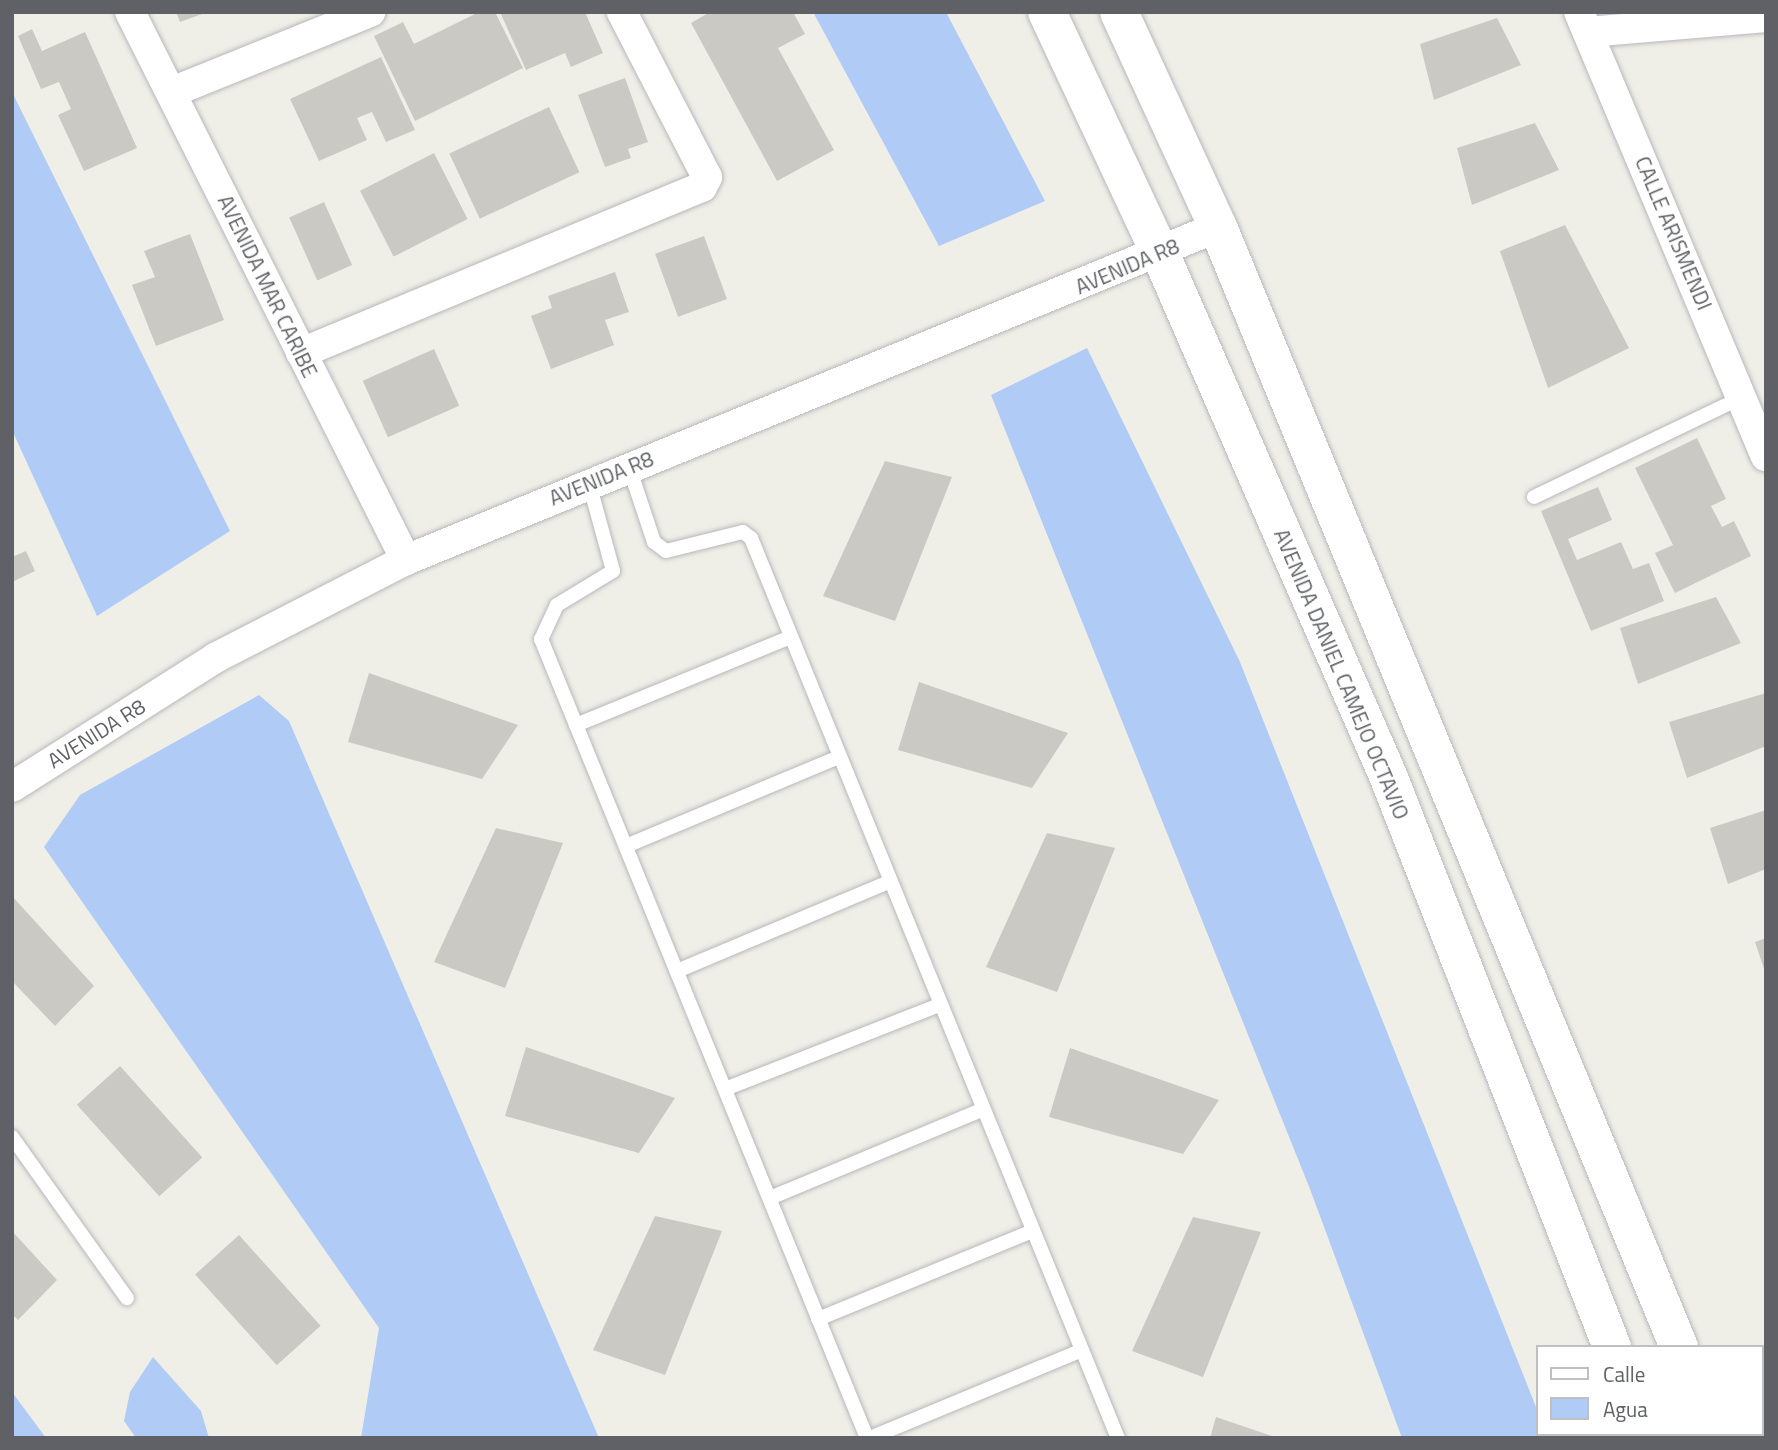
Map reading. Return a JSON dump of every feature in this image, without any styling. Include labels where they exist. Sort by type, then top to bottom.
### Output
[{"type":"street","name":"AVENIDA MAR CARIBE","points":[[130,12],[406,560]]},
{"type":"street","points":[[172,92],[370,12]]},
{"type":"street","points":[[301,353],[702,187],[707,177],[622,12]]},
{"type":"street","name":"AVENIDA DANIEL CAMEJO OCTAVIO","points":[[1047,12],[1160,253],[1389,778],[1611,1345]]},
{"type":"street","points":[[1119,12],[1218,227],[1678,1345]]},
{"type":"street","points":[[1584,22],[1766,17]]},
{"type":"street","name":"CALLE ARISMENDI","points":[[1584,22],[1744,396],[1766,456]]},
{"type":"street","name":"AVENIDA R8","points":[[12,786],[215,658],[406,560],[1218,227]]},
{"type":"lane","points":[[1534,497],[1744,396]]},
{"type":"lane","points":[[629,467],[654,542],[666,551],[743,531],[751,538],[1030,1232],[1118,1438]]},
{"type":"lane","points":[[589,483],[613,571],[557,606],[541,639],[868,1438],[1080,1352]]},
{"type":"lane","points":[[576,725],[791,637]]},
{"type":"lane","points":[[626,846],[839,757]]},
{"type":"lane","points":[[677,971],[889,881]]},
{"type":"lane","points":[[725,1089],[939,1005]]},
{"type":"lane","points":[[770,1198],[981,1110]]},
{"type":"lane","points":[[12,1137],[127,1298]]},
{"type":"lane","points":[[818,1319],[1030,1232]]},
{"type":"water","points":[[813,12],[946,12],[1045,201],[939,246]]},
{"type":"water","points":[[12,92],[230,531],[97,616],[12,430]]},
{"type":"water","points":[[1087,348],[1240,662],[1536,1407],[1536,1436],[1549,1438],[1402,1438],[1310,1189],[991,395]]},
{"type":"water","points":[[259,695],[289,721],[599,1438],[361,1438],[379,1328],[44,847],[80,795]]},
{"type":"water","points":[[153,1357],[201,1411],[209,1438],[136,1438],[124,1421],[130,1392]]},
{"type":"water","points":[[12,1392],[46,1438],[12,1438]]},
{"type":"building","points":[[176,12],[205,12],[205,13],[180,22]]},
{"type":"building","points":[[479,12],[495,12],[523,68],[415,121],[374,36],[403,22],[414,44]]},
{"type":"building","points":[[500,12],[585,12],[603,53],[571,67],[565,53],[526,70]]},
{"type":"building","points":[[710,12],[793,12],[805,34],[778,48],[834,150],[777,181],[691,23]]},
{"type":"building","points":[[1497,18],[1521,65],[1434,100],[1420,44]]},
{"type":"building","points":[[32,29],[42,51],[85,32],[137,148],[84,171],[58,115],[71,109],[59,82],[41,89],[18,36]]},
{"type":"building","points":[[381,57],[415,130],[386,142],[372,112],[357,118],[367,140],[319,161],[290,99]]},
{"type":"building","points":[[625,78],[648,142],[628,149],[631,158],[605,167],[578,95]]},
{"type":"building","points":[[549,107],[579,172],[480,219],[449,153]]},
{"type":"building","points":[[1535,123],[1559,170],[1472,205],[1457,148]]},
{"type":"building","points":[[434,153],[468,219],[394,257],[360,191]]},
{"type":"building","points":[[324,202],[352,265],[317,280],[289,217]]},
{"type":"building","points":[[1565,225],[1629,348],[1548,388],[1500,251]]},
{"type":"building","points":[[190,234],[224,320],[156,346],[132,285],[155,277],[144,251]]},
{"type":"building","points":[[704,236],[727,299],[678,317],[655,254]]},
{"type":"building","points":[[615,272],[629,312],[605,320],[614,345],[551,369],[531,316],[552,308],[548,296]]},
{"type":"building","points":[[434,349],[459,406],[388,437],[363,381]]},
{"type":"building","points":[[1697,438],[1726,499],[1711,506],[1722,527],[1734,521],[1751,556],[1675,593],[1655,553],[1673,545],[1635,468]]},
{"type":"building","points":[[885,461],[952,477],[895,621],[823,596]]},
{"type":"building","points":[[1598,487],[1612,520],[1568,539],[1577,560],[1621,542],[1633,569],[1649,563],[1664,601],[1591,631],[1541,511]]},
{"type":"building","points":[[26,551],[35,571],[12,582],[12,557]]},
{"type":"building","points":[[1716,597],[1741,643],[1638,684],[1620,628]]},
{"type":"building","points":[[369,673],[518,725],[482,779],[348,742]]},
{"type":"building","points":[[919,682],[1068,733],[1032,788],[898,750]]},
{"type":"building","points":[[1766,693],[1766,746],[1687,778],[1669,722]]},
{"type":"building","points":[[1766,810],[1766,869],[1728,884],[1710,828]]},
{"type":"building","points":[[496,828],[563,843],[505,988],[434,962]]},
{"type":"building","points":[[1047,833],[1115,848],[1057,992],[986,967]]},
{"type":"building","points":[[12,896],[94,986],[55,1026],[12,981]]},
{"type":"building","points":[[1766,938],[1766,972],[1765,972],[1755,942]]},
{"type":"building","points":[[526,1047],[675,1098],[639,1153],[505,1116]]},
{"type":"building","points":[[1070,1048],[1219,1100],[1183,1154],[1049,1117]]},
{"type":"building","points":[[120,1066],[202,1157],[159,1196],[77,1105]]},
{"type":"building","points":[[655,1216],[722,1231],[665,1375],[593,1350]]},
{"type":"building","points":[[1193,1217],[1261,1232],[1203,1377],[1132,1351]]},
{"type":"building","points":[[12,1231],[57,1280],[18,1320],[12,1314]]},
{"type":"building","points":[[239,1235],[321,1326],[277,1365],[195,1274]]},
{"type":"building","points":[[1216,1417],[1275,1437],[1275,1438],[1210,1438]]}]
